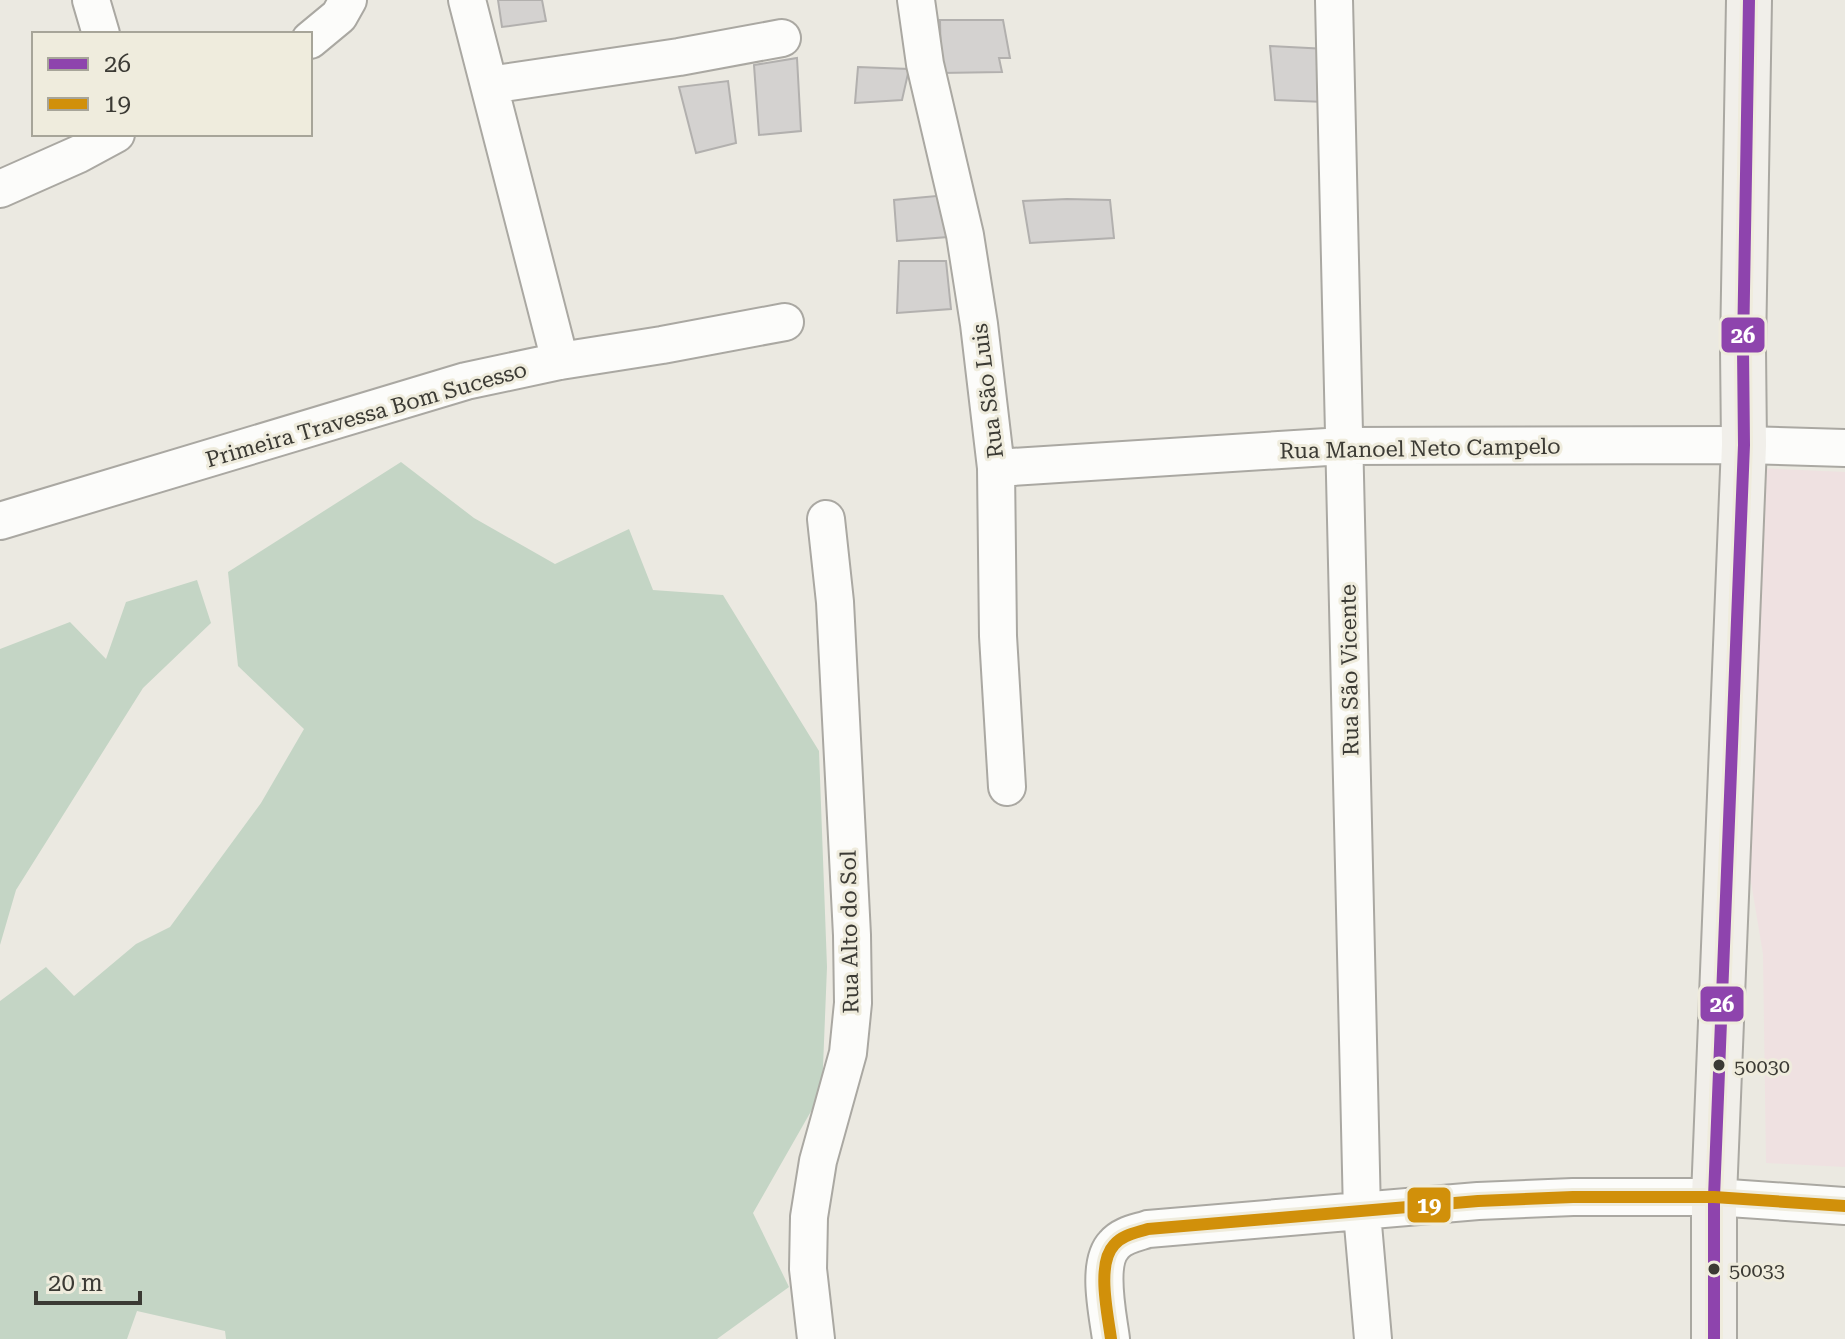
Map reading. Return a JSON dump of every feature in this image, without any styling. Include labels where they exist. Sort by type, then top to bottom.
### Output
[{"type":"street","points":[[91,0],[100,32]]},
{"type":"street","points":[[312,38],[339,16],[348,0]]},
{"type":"street","points":[[467,0],[560,361]]},
{"type":"street","name":"Rua São Luis","points":[[916,0],[925,64],[965,235],[996,468],[998,636],[1007,787]]},
{"type":"street","name":"Rua São Vicente","points":[[1334,0],[1362,1213],[1373,1339]]},
{"type":"street","points":[[1714,1339],[1714,1197],[1744,445],[1749,0]]},
{"type":"street","points":[[489,85],[679,57],[782,38]]},
{"type":"street","points":[[0,189],[112,136]]},
{"type":"street","name":"Primeira Travessa Bom Sucesso","points":[[0,521],[452,385],[560,361],[785,322]]},
{"type":"street","name":"Rua Manoel Neto Campelo","points":[[996,468],[1343,446],[1744,445],[1845,448]]},
{"type":"street","name":"Rua Alto do Sol","points":[[816,1339],[808,1269],[809,1217],[818,1161],[848,1053],[853,1003],[835,602],[826,519]]},
{"type":"street","points":[[1111,1339],[1104,1278],[1107,1258],[1112,1246],[1125,1236],[1148,1229],[1478,1201],[1573,1197],[1714,1197],[1845,1206]]},
{"type":"shaded area","points":[[1755,468],[1845,472],[1845,1167],[1766,1163],[1763,954],[1739,810]]},
{"type":"green space","points":[[401,462],[474,518],[555,564],[629,529],[653,590],[723,595],[819,751],[827,967],[822,1092],[753,1213],[789,1287],[717,1339],[226,1339],[225,1331],[137,1311],[127,1339],[0,1339],[0,1001],[46,967],[74,996],[136,944],[170,927],[261,803],[304,729],[238,666],[228,572]]},
{"type":"green space","points":[[197,580],[211,623],[143,688],[16,890],[0,945],[0,649],[70,622],[106,659],[126,602]]},
{"type":"building","points":[[498,0],[542,0],[546,21],[502,27]]},
{"type":"building","points":[[940,20],[1003,20],[1010,58],[999,58],[1002,72],[941,73]]},
{"type":"building","points":[[1270,46],[1327,49],[1325,102],[1275,100]]},
{"type":"building","points":[[797,58],[801,131],[759,135],[754,65]]},
{"type":"building","points":[[858,67],[909,69],[902,100],[855,103]]},
{"type":"building","points":[[728,81],[736,143],[696,153],[679,87]]},
{"type":"building","points":[[947,195],[948,237],[897,241],[894,200]]},
{"type":"building","points":[[1110,200],[1114,238],[1030,243],[1023,201]]},
{"type":"building","points":[[899,261],[946,261],[951,309],[897,313]]},
{"type":"transit line","name":"26","points":[[1714,1339],[1714,1197],[1744,445],[1749,0]]},
{"type":"transit line","name":"19","points":[[1111,1339],[1104,1277],[1109,1254],[1121,1239],[1148,1229],[1478,1201],[1573,1197],[1714,1197],[1845,1206]]},
{"type":"place","name":"50030","points":[[1719,1065]]},
{"type":"place","name":"50033","points":[[1714,1269]]}]
